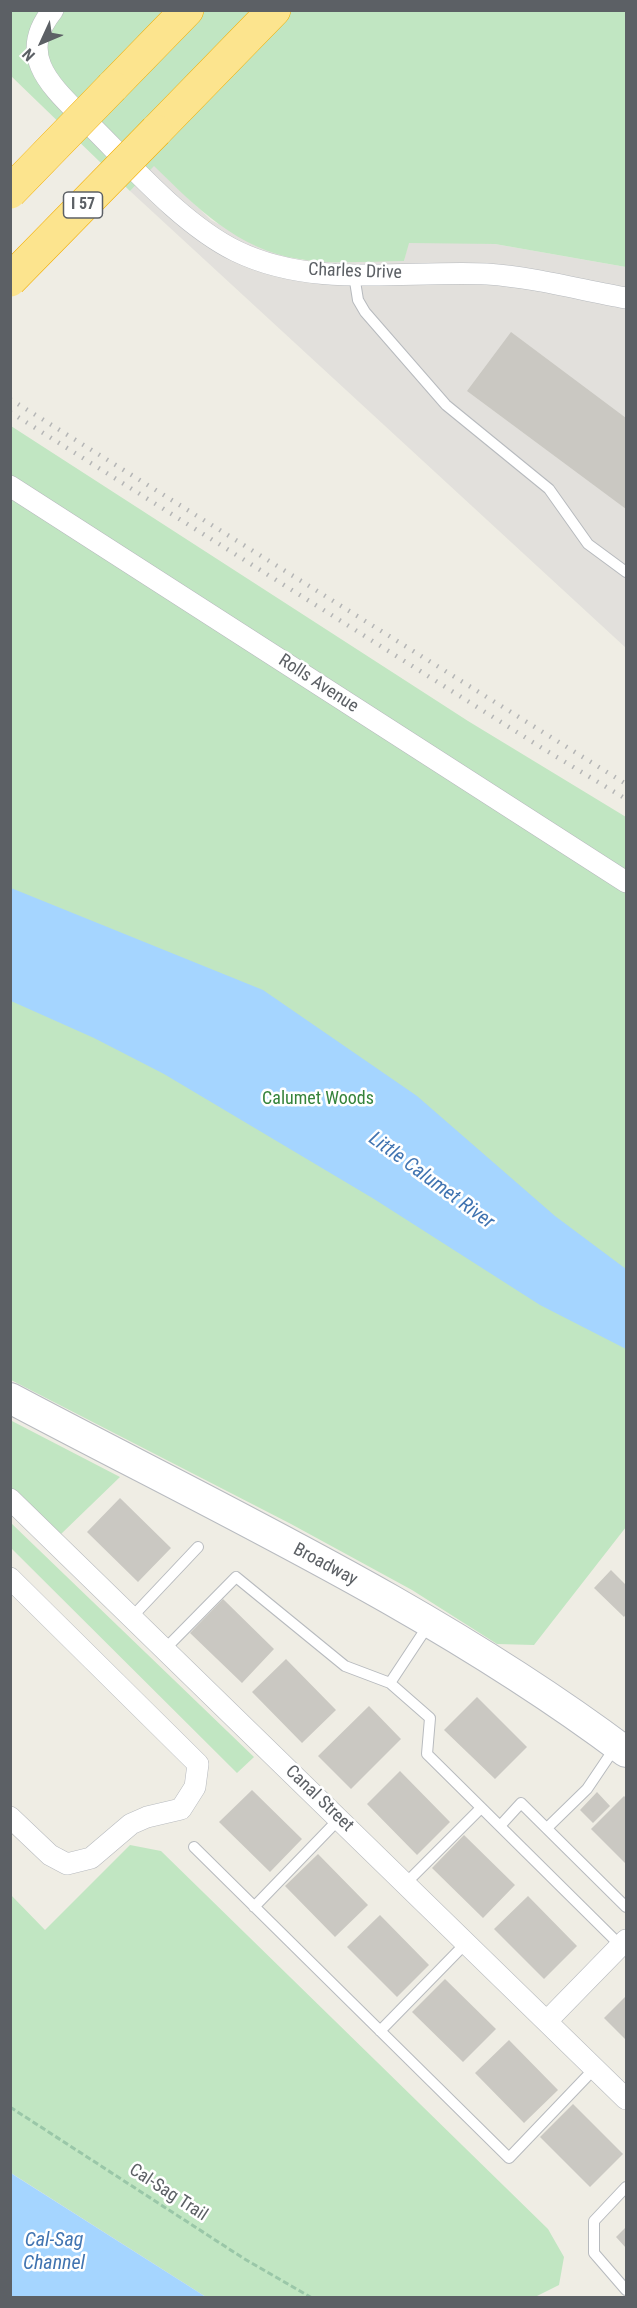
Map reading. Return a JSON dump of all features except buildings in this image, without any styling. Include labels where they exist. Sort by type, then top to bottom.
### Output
[{"type":"highway","points":[[10,192],[187,10]]},
{"type":"highway","name":"I 57","points":[[10,280],[274,10]]},
{"type":"street","name":"Charles Drive","points":[[53,10],[36,38],[37,52],[48,78],[60,95],[184,216],[212,237],[262,262],[295,270],[354,274],[491,274],[627,298]]},
{"type":"street","name":"Rolls Avenue","points":[[10,486],[627,882]]},
{"type":"street","name":"Broadway","points":[[10,1398],[431,1621],[622,1748]]},
{"type":"street","name":"Canal Street","points":[[10,1499],[627,2100]]},
{"type":"street","points":[[10,1578],[198,1764],[195,1787],[181,1809],[147,1817],[131,1824],[91,1858],[67,1864],[50,1855],[10,1817]]},
{"type":"street","points":[[547,2021],[624,1943]]},
{"type":"lane","points":[[354,274],[358,300],[365,312],[446,405],[549,489],[588,544],[627,572]]},
{"type":"lane","points":[[132,1617],[198,1547]]},
{"type":"lane","points":[[165,1649],[236,1576],[345,1666],[390,1683],[430,1719],[427,1754],[624,1943]]},
{"type":"lane","points":[[390,1683],[431,1621]]},
{"type":"lane","points":[[547,1828],[587,1789],[622,1748]]},
{"type":"lane","points":[[500,1826],[522,1803],[627,1907]]},
{"type":"lane","points":[[406,1883],[481,1808]]},
{"type":"lane","points":[[254,1907],[339,1819]]},
{"type":"lane","points":[[194,1847],[509,2158],[595,2068]]},
{"type":"lane","points":[[380,2031],[467,1942]]},
{"type":"lane","points":[[627,2187],[594,2221],[594,2253],[627,2290]]},
{"type":"path","name":"Cal-Sag Trail","points":[[10,2107],[243,2258],[312,2298]]},
{"type":"shaded area","points":[[154,165],[211,220],[266,250],[299,260],[404,261],[408,243],[459,242],[495,244],[626,267],[626,648],[130,191]]},
{"type":"green space","points":[[10,11],[626,11],[626,267],[495,244],[409,243],[404,261],[351,262],[299,259],[256,246],[237,236],[202,211],[154,166],[130,191],[11,76]]},
{"type":"green space","name":"Calumet Woods","points":[[11,426],[468,721],[626,817],[626,1527],[534,1645],[497,1644],[412,1590],[291,1524],[11,1380]]},
{"type":"green space","points":[[10,1420],[120,1477],[60,1535],[11,1488]]},
{"type":"green space","points":[[11,1523],[254,1757],[237,1773],[11,1548]]},
{"type":"green space","points":[[130,1845],[161,1851],[548,2229],[564,2257],[559,2285],[537,2296],[517,2298],[206,2297],[11,2173],[11,1895],[45,1930]]},
{"type":"water","name":"Little Calumet River","points":[[11,888],[263,990],[417,1096],[555,1216],[626,1269],[626,1349],[540,1305],[374,1199],[164,1074],[94,1038],[11,1001]]},
{"type":"water","name":"Cal-Sag Channel","points":[[11,2173],[17,2177],[206,2297],[11,2297]]},
{"type":"railway","points":[[10,399],[626,784]]},
{"type":"railway","points":[[10,412],[626,799]]}]
